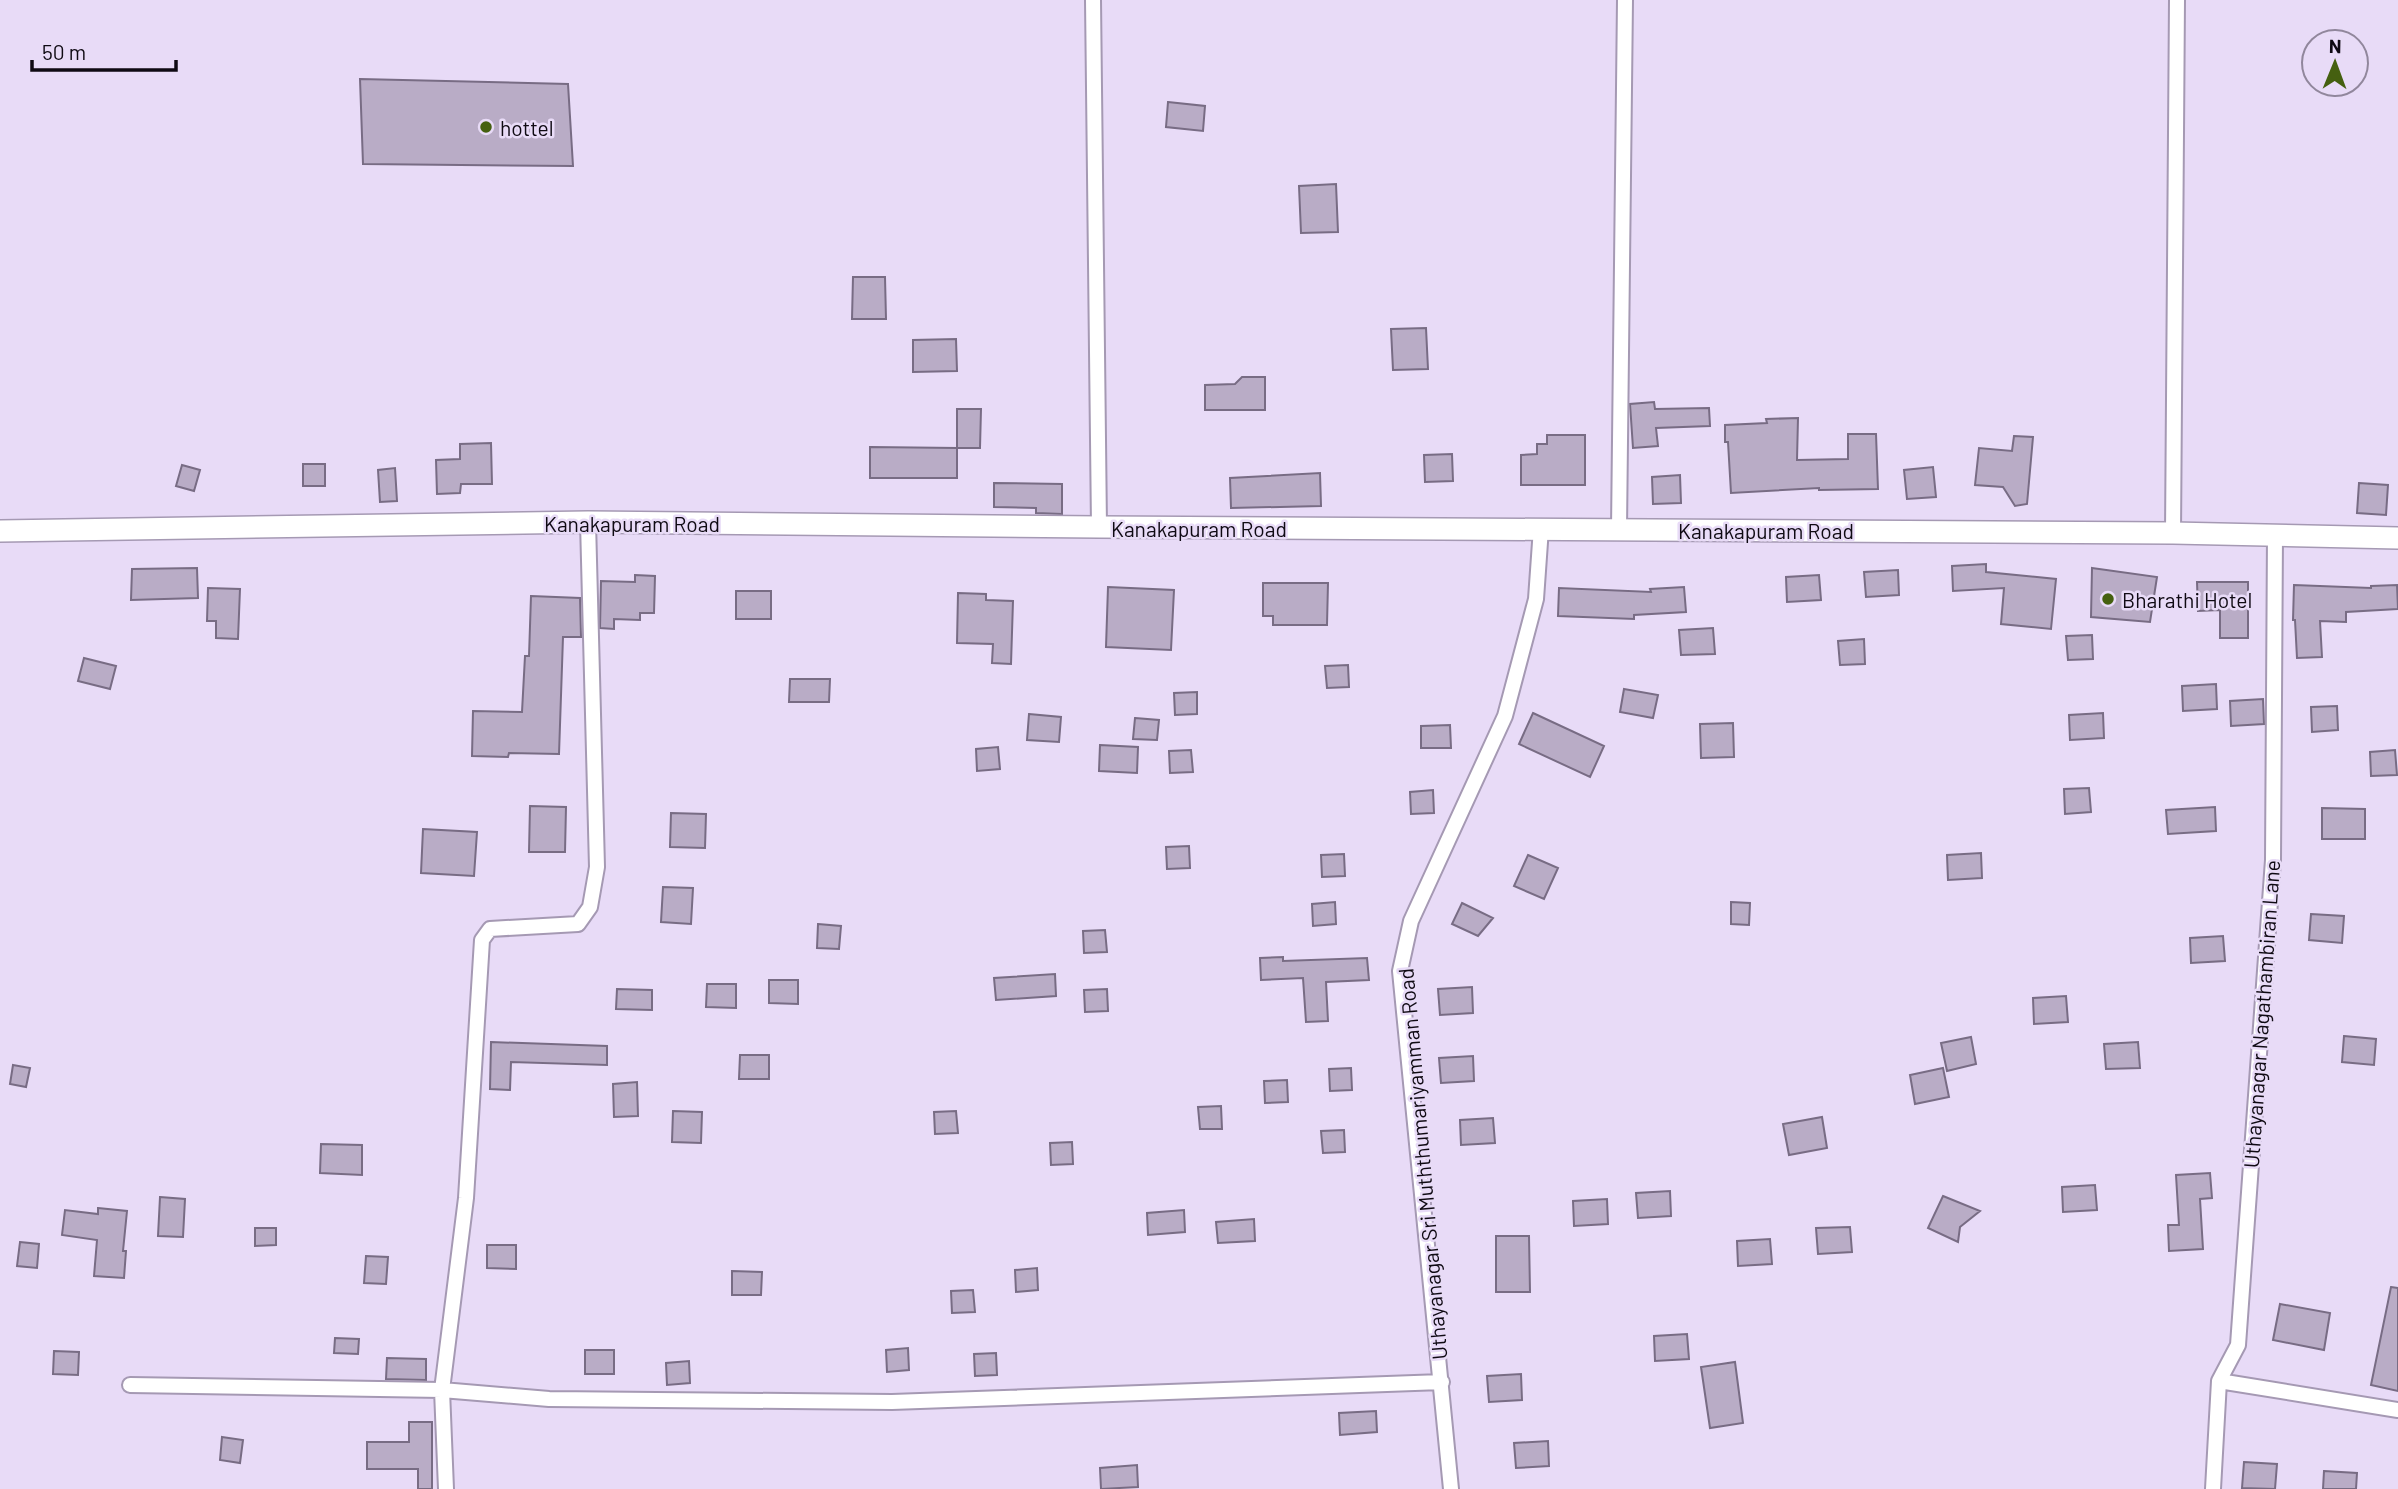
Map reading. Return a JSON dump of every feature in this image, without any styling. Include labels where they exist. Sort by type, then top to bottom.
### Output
[{"type":"street","points":[[1093,0],[1099,527]]},
{"type":"street","points":[[1619,528],[1625,0]]},
{"type":"street","points":[[2173,533],[2177,0]]},
{"type":"street","points":[[446,1489],[442,1390],[466,1198],[482,940],[490,929],[578,924],[590,907],[597,867],[589,522]]},
{"type":"street","name":"Kanakapuram Road","points":[[0,531],[589,522],[1619,528],[2173,533],[2398,538]]},
{"type":"street","name":"Uthayanagar Sri Muththumariyamman Road","points":[[1451,1489],[1400,971],[1412,921],[1505,716],[1536,599],[1541,528]]},
{"type":"street","name":"Uthayanagar Nagathambiran Lane","points":[[2213,1489],[2219,1381],[2238,1345],[2273,860],[2275,535]]},
{"type":"street","points":[[2219,1381],[2398,1410]]},
{"type":"street","points":[[130,1385],[442,1390],[549,1399],[892,1402],[1442,1382]]},
{"type":"building","points":[[360,79],[568,84],[573,166],[363,164]]},
{"type":"building","points":[[1168,102],[1205,106],[1203,131],[1166,127]]},
{"type":"building","points":[[1336,184],[1338,232],[1301,233],[1299,186]]},
{"type":"building","points":[[853,277],[885,277],[886,319],[852,319]]},
{"type":"building","points":[[1426,328],[1428,369],[1393,370],[1391,329]]},
{"type":"building","points":[[956,339],[957,371],[913,372],[913,340]]},
{"type":"building","points":[[1242,377],[1265,377],[1265,410],[1205,410],[1205,385],[1235,384]]},
{"type":"building","points":[[1654,402],[1655,409],[1709,408],[1710,426],[1656,428],[1658,446],[1633,448],[1630,404]]},
{"type":"building","points":[[957,409],[981,409],[980,448],[957,448]]},
{"type":"building","points":[[1798,418],[1797,460],[1848,459],[1848,434],[1876,434],[1878,489],[1819,488],[1731,493],[1725,425]]},
{"type":"building","points":[[1547,435],[1585,435],[1585,485],[1521,485],[1521,455],[1537,454],[1537,444],[1547,444]]},
{"type":"building","points":[[2014,436],[2033,437],[2027,504],[2015,506],[2003,487],[1975,485],[1979,448],[2012,451]]},
{"type":"building","points":[[491,443],[492,484],[461,484],[460,493],[437,494],[436,460],[460,459],[460,444]]},
{"type":"building","points":[[870,447],[957,448],[957,478],[870,478]]},
{"type":"building","points":[[1452,454],[1453,481],[1425,482],[1424,455]]},
{"type":"building","points":[[303,464],[325,464],[325,486],[303,486]]},
{"type":"building","points":[[182,465],[200,470],[194,491],[176,486]]},
{"type":"building","points":[[1933,467],[1936,497],[1907,499],[1904,470]]},
{"type":"building","points":[[395,468],[397,501],[380,502],[378,470]]},
{"type":"building","points":[[1320,473],[1321,506],[1231,508],[1230,478]]},
{"type":"building","points":[[1680,475],[1681,503],[1653,504],[1652,477]]},
{"type":"building","points":[[994,483],[1062,484],[1062,514],[1036,513],[1036,508],[994,507]]},
{"type":"building","points":[[2359,483],[2388,485],[2386,515],[2357,513]]},
{"type":"building","points":[[1986,564],[1986,572],[2056,579],[2051,629],[2001,624],[2004,588],[1953,591],[1952,566]]},
{"type":"building","points":[[197,568],[198,598],[131,600],[132,569]]},
{"type":"building","points":[[2092,568],[2157,577],[2150,622],[2091,617]]},
{"type":"building","points":[[1898,570],[1899,595],[1866,597],[1864,572]]},
{"type":"building","points":[[635,575],[655,576],[654,613],[640,613],[640,620],[614,619],[614,629],[600,628],[601,581],[635,582]]},
{"type":"building","points":[[1819,575],[1821,600],[1787,602],[1786,577]]},
{"type":"building","points":[[2197,582],[2248,582],[2248,638],[2220,638],[2220,610],[2198,611]]},
{"type":"building","points":[[1263,583],[1328,583],[1327,625],[1273,625],[1273,616],[1263,616]]},
{"type":"building","points":[[2294,585],[2371,588],[2397,585],[2398,609],[2346,612],[2346,622],[2320,621],[2322,657],[2297,658],[2293,620]]},
{"type":"building","points":[[1108,587],[1174,590],[1171,650],[1106,647]]},
{"type":"building","points":[[1684,587],[1686,612],[1634,615],[1634,619],[1558,616],[1559,588],[1651,592],[1650,589]]},
{"type":"building","points":[[208,588],[240,589],[238,639],[216,638],[216,621],[207,621]]},
{"type":"building","points":[[736,591],[771,591],[771,619],[736,619]]},
{"type":"building","points":[[958,593],[986,594],[986,600],[1013,601],[1011,664],[992,663],[993,644],[957,643]]},
{"type":"building","points":[[531,596],[580,598],[581,637],[563,637],[559,754],[509,753],[508,757],[472,756],[473,711],[522,712],[525,656],[529,656]]},
{"type":"building","points":[[1713,628],[1715,654],[1681,655],[1679,630]]},
{"type":"building","points":[[2092,635],[2093,659],[2068,660],[2066,636]]},
{"type":"building","points":[[1864,639],[1865,664],[1840,665],[1838,641]]},
{"type":"building","points":[[84,658],[116,666],[110,689],[78,681]]},
{"type":"building","points":[[1348,665],[1349,687],[1327,688],[1325,666]]},
{"type":"building","points":[[790,679],[830,679],[829,702],[789,702]]},
{"type":"building","points":[[2216,684],[2217,709],[2183,711],[2182,686]]},
{"type":"building","points":[[1624,689],[1658,695],[1653,718],[1620,712]]},
{"type":"building","points":[[1197,692],[1197,714],[1175,715],[1174,693]]},
{"type":"building","points":[[2263,699],[2264,724],[2231,726],[2230,701]]},
{"type":"building","points":[[2337,706],[2338,730],[2312,732],[2311,707]]},
{"type":"building","points":[[1533,713],[1604,746],[1590,777],[1519,744]]},
{"type":"building","points":[[2103,713],[2104,738],[2070,740],[2069,715]]},
{"type":"building","points":[[1029,714],[1061,717],[1059,742],[1027,740]]},
{"type":"building","points":[[1135,718],[1159,720],[1157,740],[1133,739]]},
{"type":"building","points":[[1733,723],[1734,757],[1701,758],[1700,724]]},
{"type":"building","points":[[1450,725],[1451,748],[1421,748],[1421,726]]},
{"type":"building","points":[[1100,745],[1138,747],[1137,773],[1099,771]]},
{"type":"building","points":[[998,747],[1000,769],[977,771],[976,749]]},
{"type":"building","points":[[1191,750],[1193,772],[1170,773],[1169,751]]},
{"type":"building","points":[[2395,750],[2397,775],[2371,776],[2370,752]]},
{"type":"building","points":[[2089,788],[2091,812],[2065,814],[2064,789]]},
{"type":"building","points":[[1433,790],[1434,813],[1411,814],[1410,792]]},
{"type":"building","points":[[530,806],[566,807],[565,852],[529,852]]},
{"type":"building","points":[[2215,807],[2216,831],[2168,834],[2166,810]]},
{"type":"building","points":[[2322,808],[2365,809],[2365,839],[2322,839]]},
{"type":"building","points":[[671,813],[706,814],[705,848],[670,847]]},
{"type":"building","points":[[423,829],[477,832],[474,876],[421,873]]},
{"type":"building","points":[[1189,846],[1190,868],[1167,869],[1166,847]]},
{"type":"building","points":[[1981,853],[1982,878],[1948,880],[1947,855]]},
{"type":"building","points":[[1344,854],[1345,876],[1322,877],[1321,855]]},
{"type":"building","points":[[1528,855],[1558,868],[1544,899],[1514,886]]},
{"type":"building","points":[[663,887],[693,888],[691,924],[661,922]]},
{"type":"building","points":[[1335,902],[1336,924],[1313,926],[1312,904]]},
{"type":"building","points":[[1731,902],[1750,903],[1749,925],[1731,924]]},
{"type":"building","points":[[1462,903],[1493,918],[1478,936],[1452,924]]},
{"type":"building","points":[[2311,914],[2344,916],[2342,943],[2309,940]]},
{"type":"building","points":[[818,924],[841,926],[839,949],[817,948]]},
{"type":"building","points":[[1105,930],[1107,952],[1084,953],[1083,931]]},
{"type":"building","points":[[2223,936],[2225,961],[2191,963],[2190,938]]},
{"type":"building","points":[[1283,957],[1283,961],[1367,958],[1369,980],[1326,982],[1328,1021],[1306,1022],[1303,978],[1261,980],[1260,958]]},
{"type":"building","points":[[1055,974],[1056,996],[996,1000],[994,978]]},
{"type":"building","points":[[769,980],[798,980],[798,1004],[769,1003]]},
{"type":"building","points":[[707,984],[736,984],[736,1008],[706,1007]]},
{"type":"building","points":[[1472,987],[1473,1013],[1440,1015],[1438,989]]},
{"type":"building","points":[[617,989],[652,990],[652,1010],[616,1009]]},
{"type":"building","points":[[1107,989],[1108,1011],[1085,1012],[1084,990]]},
{"type":"building","points":[[2066,996],[2068,1022],[2034,1024],[2033,998]]},
{"type":"building","points":[[2344,1036],[2376,1039],[2374,1065],[2342,1062]]},
{"type":"building","points":[[1971,1037],[1976,1064],[1947,1071],[1941,1043]]},
{"type":"building","points":[[491,1042],[607,1046],[607,1065],[511,1062],[510,1090],[490,1089]]},
{"type":"building","points":[[2138,1042],[2140,1068],[2106,1069],[2104,1044]]},
{"type":"building","points":[[740,1055],[769,1055],[769,1079],[739,1079]]},
{"type":"building","points":[[1473,1056],[1474,1081],[1441,1083],[1439,1058]]},
{"type":"building","points":[[13,1065],[30,1068],[26,1087],[10,1084]]},
{"type":"building","points":[[1351,1068],[1352,1090],[1330,1091],[1329,1069]]},
{"type":"building","points":[[1943,1068],[1949,1097],[1915,1104],[1910,1075]]},
{"type":"building","points":[[1287,1080],[1288,1102],[1265,1103],[1264,1081]]},
{"type":"building","points":[[637,1082],[638,1116],[614,1117],[613,1084]]},
{"type":"building","points":[[1221,1106],[1222,1129],[1200,1129],[1198,1107]]},
{"type":"building","points":[[673,1111],[702,1112],[701,1143],[672,1142]]},
{"type":"building","points":[[956,1111],[958,1133],[935,1134],[934,1112]]},
{"type":"building","points":[[1822,1117],[1827,1148],[1789,1155],[1783,1124]]},
{"type":"building","points":[[1493,1118],[1495,1143],[1461,1145],[1460,1120]]},
{"type":"building","points":[[1344,1130],[1345,1152],[1323,1153],[1321,1131]]},
{"type":"building","points":[[1072,1142],[1073,1164],[1051,1165],[1050,1143]]},
{"type":"building","points":[[321,1144],[362,1145],[362,1175],[320,1173]]},
{"type":"building","points":[[2210,1173],[2212,1198],[2200,1199],[2203,1249],[2169,1251],[2168,1225],[2179,1225],[2176,1175]]},
{"type":"building","points":[[2095,1185],[2097,1210],[2063,1212],[2062,1187]]},
{"type":"building","points":[[1670,1191],[1671,1216],[1638,1218],[1636,1193]]},
{"type":"building","points":[[1943,1196],[1980,1211],[1960,1227],[1958,1242],[1928,1228]]},
{"type":"building","points":[[160,1197],[185,1199],[183,1237],[158,1236]]},
{"type":"building","points":[[1607,1199],[1608,1224],[1574,1226],[1573,1201]]},
{"type":"building","points":[[98,1208],[127,1211],[123,1251],[126,1251],[124,1278],[94,1276],[97,1240],[62,1235],[65,1210],[98,1214]]},
{"type":"building","points":[[1184,1210],[1185,1232],[1148,1235],[1147,1213]]},
{"type":"building","points":[[1254,1219],[1255,1241],[1218,1243],[1216,1222]]},
{"type":"building","points":[[1850,1227],[1852,1252],[1818,1254],[1816,1228]]},
{"type":"building","points":[[255,1228],[276,1228],[276,1245],[255,1246]]},
{"type":"building","points":[[1496,1236],[1529,1236],[1530,1292],[1496,1292]]},
{"type":"building","points":[[1770,1239],[1772,1264],[1738,1266],[1737,1241]]},
{"type":"building","points":[[20,1242],[39,1244],[37,1268],[17,1266]]},
{"type":"building","points":[[487,1245],[516,1245],[516,1269],[487,1268]]},
{"type":"building","points":[[366,1256],[388,1257],[386,1284],[364,1283]]},
{"type":"building","points":[[1037,1268],[1038,1290],[1016,1292],[1015,1270]]},
{"type":"building","points":[[732,1271],[762,1272],[761,1295],[732,1295]]},
{"type":"building","points":[[2391,1287],[2398,1288],[2398,1391],[2371,1385]]},
{"type":"building","points":[[973,1290],[975,1312],[952,1313],[951,1291]]},
{"type":"building","points":[[2280,1304],[2330,1313],[2324,1350],[2273,1340]]},
{"type":"building","points":[[1687,1334],[1689,1359],[1655,1361],[1654,1336]]},
{"type":"building","points":[[335,1338],[359,1339],[358,1354],[334,1353]]},
{"type":"building","points":[[908,1348],[909,1370],[887,1372],[886,1350]]},
{"type":"building","points":[[585,1350],[614,1350],[614,1374],[585,1374]]},
{"type":"building","points":[[54,1351],[79,1352],[78,1375],[53,1374]]},
{"type":"building","points":[[996,1353],[997,1375],[975,1376],[974,1354]]},
{"type":"building","points":[[387,1358],[426,1359],[426,1380],[386,1379]]},
{"type":"building","points":[[689,1361],[690,1383],[667,1385],[666,1363]]},
{"type":"building","points":[[1735,1362],[1743,1423],[1710,1428],[1701,1367]]},
{"type":"building","points":[[1521,1374],[1522,1400],[1489,1402],[1487,1376]]},
{"type":"building","points":[[1376,1411],[1377,1432],[1340,1435],[1339,1413]]},
{"type":"building","points":[[409,1422],[432,1422],[432,1489],[418,1489],[418,1469],[367,1469],[367,1442],[409,1442]]},
{"type":"building","points":[[222,1437],[243,1440],[240,1463],[220,1460]]},
{"type":"building","points":[[1548,1441],[1549,1466],[1516,1468],[1514,1443]]},
{"type":"building","points":[[2244,1462],[2277,1464],[2275,1489],[2242,1488]]},
{"type":"building","points":[[1137,1465],[1138,1487],[1101,1489],[1100,1468]]},
{"type":"building","points":[[2324,1471],[2357,1473],[2356,1489],[2323,1489]]},
{"type":"place","name":"hottel","points":[[486,127]]},
{"type":"place","name":"Bharathi Hotel","points":[[2108,599]]}]
